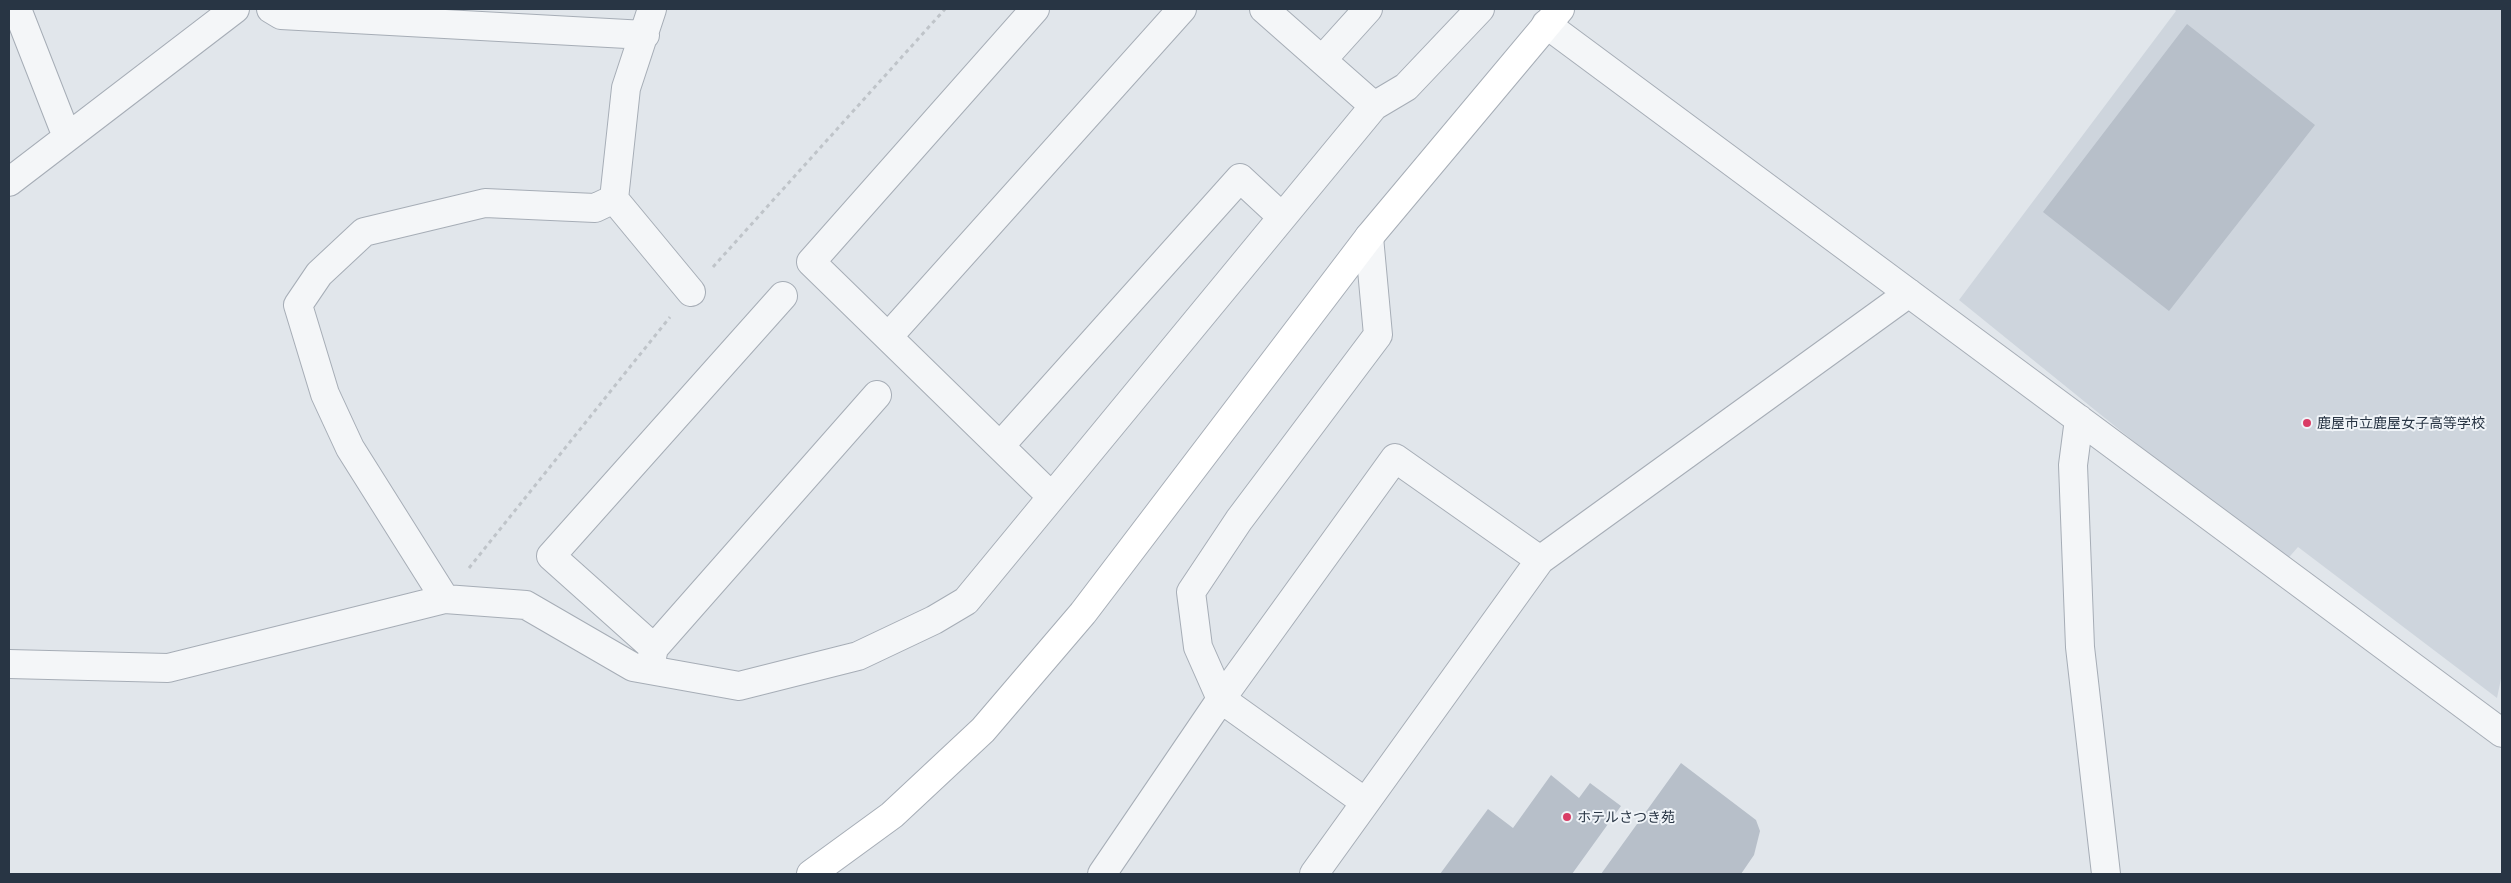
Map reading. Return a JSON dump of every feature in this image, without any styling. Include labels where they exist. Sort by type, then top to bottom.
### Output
[{"type":"street","points":[[17,9],[66,137]]},
{"type":"street","points":[[9,182],[235,9]]},
{"type":"street","points":[[271,9],[282,14],[645,35]]},
{"type":"street","points":[[652,9],[626,88],[614,199],[691,292]]},
{"type":"street","points":[[1035,9],[811,262],[1051,496]]},
{"type":"street","points":[[888,337],[1182,9]]},
{"type":"street","points":[[1264,9],[1374,106]]},
{"type":"street","points":[[1322,60],[1368,9]]},
{"type":"street","points":[[784,296],[551,556],[652,659],[740,686],[858,656],[934,620],[966,601],[1374,106],[1406,87],[1480,9]]},
{"type":"street","points":[[811,874],[892,815],[983,730],[1083,613],[1369,237],[1553,16],[1909,293],[2502,733]]},
{"type":"street","points":[[1000,446],[1240,178],[1282,217]]},
{"type":"street","points":[[445,598],[350,448],[325,394],[298,305],[319,274],[364,232],[485,203],[595,208],[614,199]]},
{"type":"street","points":[[1365,802],[1221,699],[1198,647],[1191,592],[1239,520],[1378,335],[1369,237]]},
{"type":"street","points":[[1314,874],[1540,560],[1909,293]]},
{"type":"street","points":[[9,664],[168,668],[445,598],[526,605],[633,667],[652,659],[877,396]]},
{"type":"street","points":[[2079,419],[2073,465],[2080,647],[2106,874]]},
{"type":"street","points":[[1102,874],[1221,699],[1395,458],[1540,560]]},
{"type":"shaded area","name":"鹿屋市立鹿屋女子高等学校","points":[[2174,9],[2502,9],[2502,674],[2497,698],[2298,547],[2284,563],[1959,300],[2176,11]]},
{"type":"building","points":[[2187,24],[2315,125],[2169,311],[2043,212]]},
{"type":"building","points":[[1681,763],[1756,820],[1760,831],[1754,855],[1741,874],[1601,874]]},
{"type":"building","name":"ホテルさつき苑","points":[[1551,775],[1579,798],[1590,783],[1621,806],[1572,874],[1440,874],[1488,809],[1513,828]]},
{"type":"place","name":"鹿屋市立鹿屋女子高等学校","points":[[2307,423]]},
{"type":"place","name":"ホテルさつき苑","points":[[1567,817]]}]
